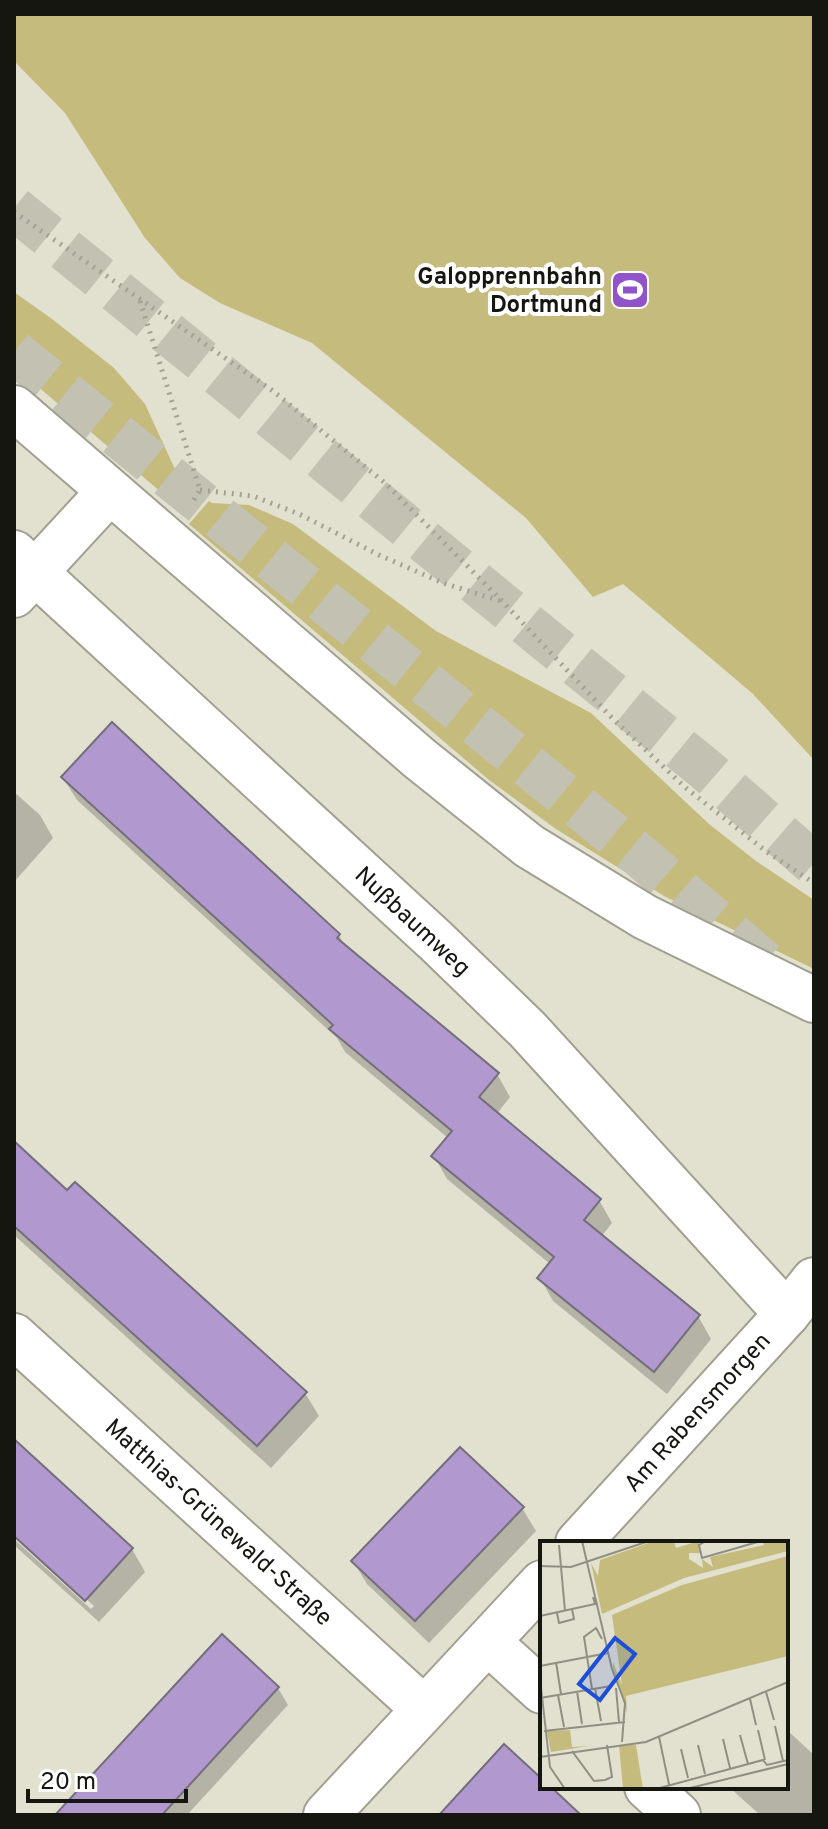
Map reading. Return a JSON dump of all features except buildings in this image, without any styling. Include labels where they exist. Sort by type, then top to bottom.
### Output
[{"type":"street","points":[[14,408],[419,758],[529,846],[645,917],[814,1000]]},
{"type":"street","points":[[21,573],[109,492]]},
{"type":"street","name":"Nußbaumweg","points":[[21,573],[436,941],[527,1029],[787,1314]]},
{"type":"street","name":"Am Rabensmorgen","points":[[580,1541],[787,1314],[814,1280]]},
{"type":"street","name":"Matthias-Grünewald-Straße","points":[[14,1336],[424,1709]]},
{"type":"street","points":[[326,1815],[540,1585]]},
{"type":"street","points":[[488,1642],[540,1689]]},
{"type":"street","points":[[649,1789],[678,1815]]},
{"type":"path","points":[[14,212],[273,391],[385,483],[613,719],[686,788],[767,852],[814,883]]},
{"type":"path","points":[[140,300],[200,490]]},
{"type":"path","points":[[161,536],[187,510],[200,490]]},
{"type":"path","points":[[200,490],[253,496],[299,514],[379,555],[443,583],[503,602]]},
{"type":"shaded area","name":"Galopprennbahn Dortmund","points":[[14,14],[814,14],[814,760],[752,693],[623,584],[593,597],[526,518],[312,343],[220,303],[180,278],[145,238],[65,113],[14,61]]},
{"type":"shaded area","points":[[14,292],[114,368],[145,404],[179,478],[162,493],[14,366]]},
{"type":"shaded area","points":[[209,501],[249,505],[293,524],[436,631],[591,713],[709,824],[756,861],[814,900],[814,969],[664,896],[556,829],[489,780],[189,524]]},
{"type":"tunnel","points":[[14,208],[705,769],[814,864]]},
{"type":"tunnel","points":[[14,352],[634,851],[778,974]]},
{"type":"place","name":"Galopprennbahn Dortmund","points":[[630,290]]}]
